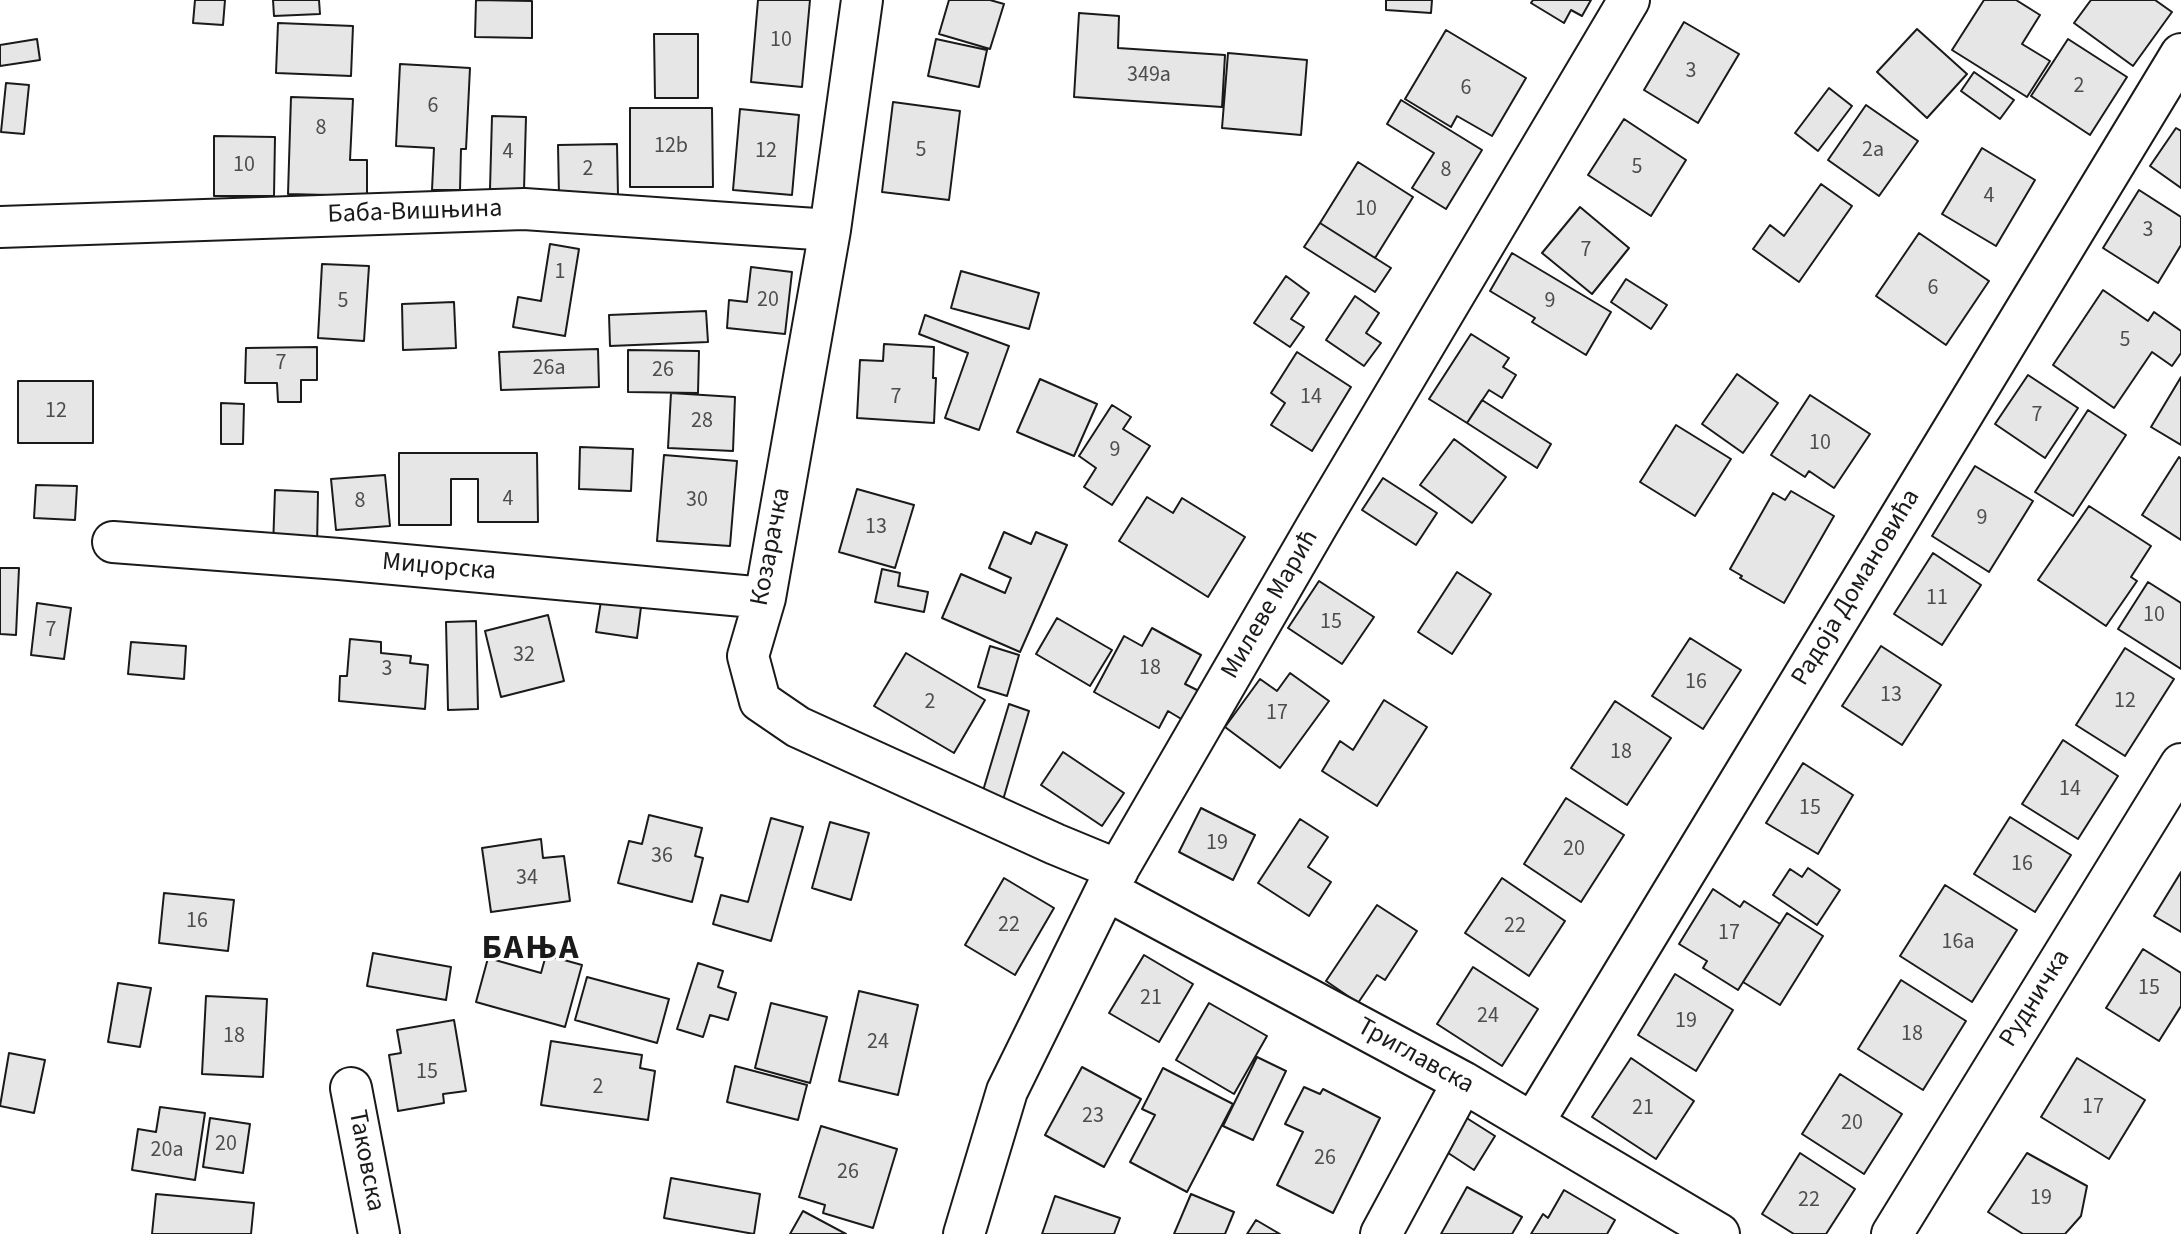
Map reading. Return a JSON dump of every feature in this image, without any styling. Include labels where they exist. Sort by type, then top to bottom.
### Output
[{"type":"street","name":"Козарачка","points":[[862,0],[830,230],[765,598],[748,656],[760,701],[798,727],[1055,844],[1112,880]]},
{"type":"street","name":"Милеве Марић","points":[[964,1234],[1007,1091],[1112,880],[1318,524],[1629,0]]},
{"type":"street","name":"Радоја Домановића","points":[[1533,1123],[2181,54]]},
{"type":"street","name":"Баба-Вишњина","points":[[0,227],[524,209],[830,230]]},
{"type":"street","name":"Миџорска","points":[[113,542],[339,559],[765,598]]},
{"type":"street","name":"Рудничка","points":[[1892,1234],[2181,764]]},
{"type":"street","name":"Триглавска","points":[[1112,880],[1719,1234]]},
{"type":"street","points":[[1381,1234],[1463,1082]]},
{"type":"street","name":"Таковска","points":[[351,1088],[379,1234]]},
{"type":"building","points":[[195,0],[225,0],[223,25],[193,23]]},
{"type":"building","points":[[273,0],[319,0],[320,14],[274,16]]},
{"type":"building","points":[[476,0],[532,1],[532,38],[475,37]]},
{"type":"building","points":[[758,0],[810,0],[802,87],[751,82]]},
{"type":"building","points":[[949,0],[990,0],[1004,4],[990,49],[939,34]]},
{"type":"building","points":[[1386,0],[1432,0],[1431,13],[1386,10]]},
{"type":"building","points":[[1533,0],[1591,0],[1582,16],[1571,10],[1564,23],[1531,3]]},
{"type":"building","points":[[1984,0],[2016,0],[2040,15],[2022,44],[2050,61],[2027,97],[1952,50]]},
{"type":"building","points":[[2091,0],[2155,0],[2172,12],[2133,66],[2074,23]]},
{"type":"building","points":[[1079,13],[1119,16],[1118,48],[1225,55],[1222,107],[1074,97]]},
{"type":"building","points":[[1684,22],[1739,54],[1698,123],[1644,90]]},
{"type":"building","points":[[278,23],[353,26],[351,76],[276,73]]},
{"type":"building","points":[[1917,29],[1967,74],[1927,118],[1877,72]]},
{"type":"building","points":[[1446,30],[1526,78],[1492,136],[1457,116],[1451,127],[1405,99]]},
{"type":"building","points":[[654,34],[698,34],[698,98],[655,98]]},
{"type":"building","points":[[37,39],[40,60],[0,66],[0,45]]},
{"type":"building","points":[[936,39],[987,50],[979,87],[928,76]]},
{"type":"building","points":[[2068,39],[2127,77],[2090,135],[2031,96]]},
{"type":"building","points":[[1228,53],[1307,60],[1301,135],[1222,128]]},
{"type":"building","points":[[400,64],[470,68],[466,149],[461,149],[460,190],[432,190],[434,148],[396,146]]},
{"type":"building","points":[[1974,72],[2014,100],[2000,119],[1961,91]]},
{"type":"building","points":[[6,83],[29,85],[24,134],[1,132]]},
{"type":"building","points":[[1829,88],[1852,106],[1818,151],[1795,133]]},
{"type":"building","points":[[291,97],[353,99],[350,160],[367,160],[367,196],[288,194]]},
{"type":"building","points":[[1401,100],[1482,150],[1446,209],[1412,188],[1434,153],[1387,124]]},
{"type":"building","points":[[893,102],[960,111],[949,200],[882,192]]},
{"type":"building","points":[[1866,105],[1918,141],[1879,196],[1828,160]]},
{"type":"building","points":[[630,108],[712,108],[713,187],[630,187]]},
{"type":"building","points":[[740,109],[799,115],[792,195],[733,190]]},
{"type":"building","points":[[492,116],[526,117],[524,190],[490,189]]},
{"type":"building","points":[[1624,119],[1686,160],[1651,216],[1588,175]]},
{"type":"building","points":[[2176,128],[2181,131],[2181,188],[2150,166]]},
{"type":"building","points":[[214,136],[275,137],[274,196],[214,196]]},
{"type":"building","points":[[617,144],[618,196],[559,196],[558,145]]},
{"type":"building","points":[[1982,148],[2035,180],[1996,246],[1942,214]]},
{"type":"building","points":[[1358,162],[1413,197],[1375,258],[1320,223]]},
{"type":"building","points":[[1821,184],[1852,206],[1799,282],[1753,249],[1770,225],[1784,236]]},
{"type":"building","points":[[2139,190],[2181,217],[2181,245],[2158,283],[2103,248]]},
{"type":"building","points":[[1580,207],[1629,248],[1592,294],[1542,253]]},
{"type":"building","points":[[1320,223],[1391,268],[1375,292],[1304,247]]},
{"type":"building","points":[[1919,233],[1989,281],[1946,345],[1876,296]]},
{"type":"building","points":[[550,244],[579,249],[565,336],[513,327],[518,297],[541,301]]},
{"type":"building","points":[[1512,253],[1611,312],[1586,355],[1532,322],[1535,318],[1490,291]]},
{"type":"building","points":[[322,264],[369,266],[364,341],[318,338]]},
{"type":"building","points":[[751,267],[792,272],[785,334],[727,328],[729,300],[747,302]]},
{"type":"building","points":[[961,271],[1039,293],[1029,329],[951,308]]},
{"type":"building","points":[[1286,276],[1309,293],[1291,319],[1304,327],[1290,347],[1254,323]]},
{"type":"building","points":[[1626,279],[1667,305],[1651,329],[1611,302]]},
{"type":"building","points":[[2103,290],[2148,321],[2154,312],[2181,331],[2181,353],[2172,366],[2152,352],[2114,408],[2053,365]]},
{"type":"building","points":[[1355,296],[1379,313],[1366,333],[1381,343],[1364,366],[1326,340]]},
{"type":"building","points":[[454,302],[456,348],[403,350],[402,304]]},
{"type":"building","points":[[706,311],[708,342],[610,346],[609,315]]},
{"type":"building","points":[[925,315],[1009,346],[979,430],[945,418],[968,353],[919,334]]},
{"type":"building","points":[[1471,334],[1509,358],[1503,367],[1516,375],[1502,398],[1489,390],[1467,423],[1429,399]]},
{"type":"building","points":[[884,344],[934,347],[934,423],[857,418],[860,360],[883,361]]},
{"type":"building","points":[[317,347],[317,380],[301,380],[301,402],[278,402],[277,383],[245,383],[246,348]]},
{"type":"building","points":[[598,349],[599,387],[501,390],[499,352]]},
{"type":"building","points":[[628,350],[699,351],[698,393],[628,392]]},
{"type":"building","points":[[1297,352],[1351,387],[1312,451],[1271,425],[1285,403],[1271,393]]},
{"type":"building","points":[[1737,374],[1778,403],[1743,453],[1702,424]]},
{"type":"building","points":[[2028,375],[2078,408],[2045,458],[1995,424]]},
{"type":"building","points":[[2181,377],[2181,445],[2151,427]]},
{"type":"building","points":[[1040,379],[1097,404],[1074,456],[1017,432]]},
{"type":"building","points":[[18,381],[93,381],[93,443],[18,443]]},
{"type":"building","points":[[671,393],[735,397],[733,451],[668,448]]},
{"type":"building","points":[[1810,395],[1870,434],[1834,488],[1809,471],[1805,477],[1771,455]]},
{"type":"building","points":[[1482,400],[1551,444],[1537,468],[1467,423]]},
{"type":"building","points":[[221,403],[244,404],[243,444],[221,444]]},
{"type":"building","points":[[1112,405],[1131,417],[1123,429],[1150,446],[1112,505],[1084,487],[1096,468],[1079,456]]},
{"type":"building","points":[[2088,410],[2126,435],[2073,516],[2035,492]]},
{"type":"building","points":[[1676,425],[1731,459],[1695,516],[1640,482]]},
{"type":"building","points":[[1454,439],[1506,477],[1472,523],[1420,485]]},
{"type":"building","points":[[580,447],[633,449],[631,491],[579,489]]},
{"type":"building","points":[[399,453],[537,453],[538,522],[478,522],[478,479],[451,479],[451,525],[399,525]]},
{"type":"building","points":[[664,455],[737,461],[730,546],[657,541]]},
{"type":"building","points":[[2179,457],[2181,459],[2181,540],[2142,515]]},
{"type":"building","points":[[1975,466],[2033,501],[1989,572],[1932,536]]},
{"type":"building","points":[[385,475],[390,526],[336,530],[331,479]]},
{"type":"building","points":[[1383,478],[1437,513],[1416,545],[1362,510]]},
{"type":"building","points":[[36,485],[77,486],[75,520],[34,518]]},
{"type":"building","points":[[857,489],[914,505],[895,568],[839,552]]},
{"type":"building","points":[[275,490],[318,492],[317,548],[273,547]]},
{"type":"building","points":[[1791,491],[1834,516],[1784,603],[1730,569],[1773,493],[1785,500]]},
{"type":"building","points":[[1147,497],[1173,513],[1182,498],[1245,537],[1208,597],[1119,541]]},
{"type":"building","points":[[2089,506],[2151,546],[2131,577],[2137,581],[2106,626],[2038,580]]},
{"type":"building","points":[[1004,532],[1031,544],[1036,532],[1067,545],[1020,652],[942,618],[961,574],[1005,593],[1011,578],[989,568]]},
{"type":"building","points":[[1933,553],[1981,585],[1942,645],[1894,614]]},
{"type":"building","points":[[0,568],[19,568],[16,635],[0,634]]},
{"type":"building","points":[[882,569],[900,573],[898,586],[928,592],[924,612],[875,602]]},
{"type":"building","points":[[1457,572],[1491,594],[1452,654],[1418,632]]},
{"type":"building","points":[[1319,581],[1374,617],[1342,664],[1288,628]]},
{"type":"building","points":[[2148,582],[2181,603],[2181,669],[2118,629]]},
{"type":"building","points":[[601,601],[641,607],[637,638],[596,632]]},
{"type":"building","points":[[37,603],[71,608],[64,659],[31,655]]},
{"type":"building","points":[[548,615],[564,681],[501,697],[485,631]]},
{"type":"building","points":[[1057,618],[1112,650],[1090,686],[1036,654]]},
{"type":"building","points":[[476,621],[478,709],[448,710],[446,622]]},
{"type":"building","points":[[1152,628],[1201,655],[1185,684],[1199,691],[1183,720],[1168,711],[1159,728],[1094,692],[1124,636],[1142,646]]},
{"type":"building","points":[[1690,638],[1741,670],[1703,729],[1652,696]]},
{"type":"building","points":[[350,639],[381,642],[381,653],[411,656],[410,663],[428,665],[425,709],[339,701],[340,676],[347,676]]},
{"type":"building","points":[[131,642],[186,646],[184,679],[128,674]]},
{"type":"building","points":[[990,646],[1019,655],[1007,696],[978,687]]},
{"type":"building","points":[[1881,646],[1941,685],[1902,745],[1842,706]]},
{"type":"building","points":[[2125,648],[2174,679],[2125,756],[2076,725]]},
{"type":"building","points":[[906,653],[985,700],[954,753],[874,706]]},
{"type":"building","points":[[1290,673],[1329,701],[1280,768],[1225,727],[1260,679],[1277,691]]},
{"type":"building","points":[[1384,700],[1427,727],[1377,806],[1322,771],[1340,741],[1353,750]]},
{"type":"building","points":[[1615,701],[1671,738],[1627,805],[1571,768]]},
{"type":"building","points":[[1009,704],[1029,711],[1003,800],[982,794]]},
{"type":"building","points":[[2063,740],[2118,776],[2078,839],[2022,804]]},
{"type":"building","points":[[1063,752],[1124,793],[1102,826],[1041,785]]},
{"type":"building","points":[[1803,763],[1853,795],[1818,854],[1766,823]]},
{"type":"building","points":[[1566,798],[1624,835],[1581,902],[1524,864]]},
{"type":"building","points":[[1201,808],[1255,835],[1233,880],[1179,852]]},
{"type":"building","points":[[649,815],[702,828],[695,856],[703,858],[692,902],[618,883],[629,841],[642,844]]},
{"type":"building","points":[[2010,817],[2071,855],[2035,912],[1974,874]]},
{"type":"building","points":[[771,818],[803,827],[771,941],[713,924],[721,895],[748,902]]},
{"type":"building","points":[[1300,819],[1328,837],[1308,867],[1331,882],[1309,916],[1258,883]]},
{"type":"building","points":[[830,822],[869,833],[851,900],[812,888]]},
{"type":"building","points":[[541,839],[543,858],[564,856],[570,901],[491,912],[482,848]]},
{"type":"building","points":[[1808,868],[1840,890],[1817,925],[1773,895],[1790,869],[1802,877]]},
{"type":"building","points":[[2181,872],[2181,932],[2154,916]]},
{"type":"building","points":[[1004,878],[1054,908],[1015,975],[965,945]]},
{"type":"building","points":[[1502,878],[1565,921],[1529,976],[1465,933]]},
{"type":"building","points":[[1945,885],[2017,930],[1972,1002],[1900,956]]},
{"type":"building","points":[[1713,889],[1740,907],[1744,901],[1780,924],[1738,990],[1703,968],[1707,961],[1679,944]]},
{"type":"building","points":[[164,893],[234,900],[228,951],[159,943]]},
{"type":"building","points":[[1377,905],[1417,931],[1385,980],[1377,975],[1358,1003],[1326,981]]},
{"type":"building","points":[[1787,913],[1823,936],[1780,1005],[1743,982]]},
{"type":"building","points":[[2143,949],[2181,973],[2181,1006],[2159,1041],[2106,1008]]},
{"type":"building","points":[[373,953],[451,967],[446,1000],[367,986]]},
{"type":"building","points":[[546,955],[582,965],[565,1027],[476,1002],[488,958],[541,973]]},
{"type":"building","points":[[1144,955],[1193,984],[1159,1042],[1109,1013]]},
{"type":"building","points":[[698,963],[723,971],[718,987],[736,993],[728,1020],[710,1015],[703,1037],[677,1029]]},
{"type":"building","points":[[1473,967],[1538,1009],[1502,1066],[1437,1024]]},
{"type":"building","points":[[1675,974],[1733,1010],[1696,1071],[1638,1035]]},
{"type":"building","points":[[587,977],[669,999],[657,1043],[575,1020]]},
{"type":"building","points":[[1901,980],[1966,1021],[1923,1090],[1858,1049]]},
{"type":"building","points":[[118,983],[151,988],[140,1047],[108,1042]]},
{"type":"building","points":[[859,991],[918,1005],[898,1095],[839,1081]]},
{"type":"building","points":[[206,996],[267,999],[263,1077],[202,1074]]},
{"type":"building","points":[[771,1003],[827,1017],[810,1083],[755,1068]]},
{"type":"building","points":[[1209,1003],[1267,1036],[1234,1094],[1176,1060]]},
{"type":"building","points":[[454,1020],[466,1091],[443,1094],[444,1103],[398,1111],[389,1055],[401,1053],[397,1030]]},
{"type":"building","points":[[551,1041],[642,1055],[640,1068],[655,1071],[648,1120],[541,1105]]},
{"type":"building","points":[[9,1053],[45,1060],[34,1113],[0,1106]]},
{"type":"building","points":[[1257,1057],[1286,1071],[1253,1140],[1223,1126]]},
{"type":"building","points":[[1631,1058],[1694,1101],[1656,1159],[1592,1117]]},
{"type":"building","points":[[2077,1058],[2145,1100],[2109,1159],[2041,1117]]},
{"type":"building","points":[[735,1066],[807,1085],[798,1120],[727,1102]]},
{"type":"building","points":[[1082,1067],[1141,1099],[1104,1167],[1045,1135]]},
{"type":"building","points":[[1163,1068],[1233,1104],[1187,1192],[1130,1162],[1155,1115],[1142,1109]]},
{"type":"building","points":[[1840,1074],[1902,1114],[1864,1174],[1802,1134]]},
{"type":"building","points":[[1304,1087],[1320,1094],[1323,1089],[1380,1118],[1333,1213],[1277,1185],[1303,1132],[1285,1124]]},
{"type":"building","points":[[160,1107],[205,1113],[195,1180],[132,1170],[138,1129],[156,1132]]},
{"type":"building","points":[[1454,1110],[1495,1136],[1474,1170],[1433,1143]]},
{"type":"building","points":[[210,1118],[250,1124],[243,1173],[203,1167]]},
{"type":"building","points":[[821,1126],[897,1149],[873,1228],[823,1213],[825,1205],[799,1197]]},
{"type":"building","points":[[1800,1153],[1855,1189],[1826,1234],[1794,1234],[1762,1214]]},
{"type":"building","points":[[2027,1153],[2087,1186],[2081,1216],[2065,1234],[2023,1234],[1988,1212]]},
{"type":"building","points":[[671,1178],[760,1194],[754,1234],[664,1218]]},
{"type":"building","points":[[1467,1187],[1522,1217],[1512,1234],[1441,1234]]},
{"type":"building","points":[[1564,1190],[1615,1220],[1607,1234],[1531,1234],[1543,1214],[1548,1218]]},
{"type":"building","points":[[156,1194],[254,1203],[251,1234],[152,1234]]},
{"type":"building","points":[[1191,1194],[1234,1212],[1225,1234],[1174,1234]]},
{"type":"building","points":[[1055,1196],[1120,1218],[1114,1234],[1042,1234]]},
{"type":"building","points":[[803,1211],[846,1234],[790,1234]]},
{"type":"building","points":[[1256,1220],[1280,1234],[1247,1234]]},
{"type":"district","name":"БАЊА","points":[[531,951]]}]
